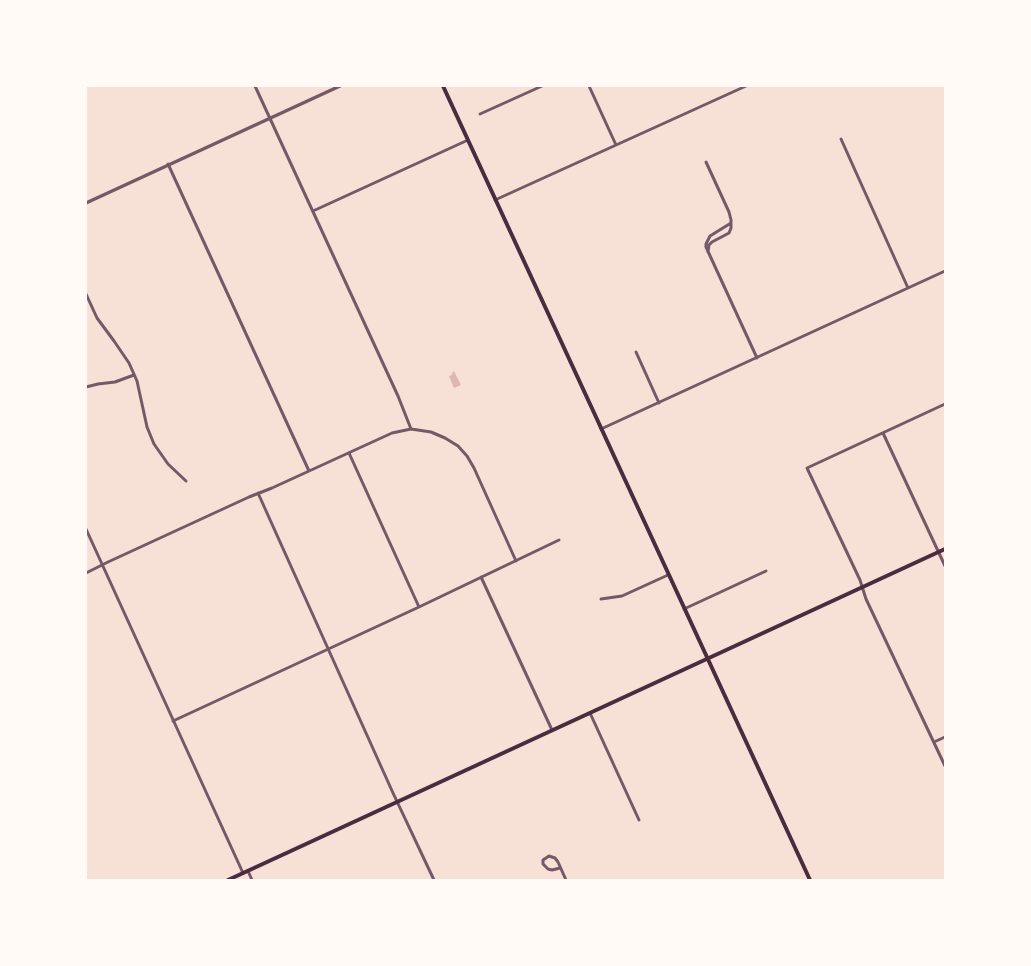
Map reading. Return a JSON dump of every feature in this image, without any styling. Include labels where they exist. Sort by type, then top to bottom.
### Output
[{"type":"main road","points":[[443,86],[810,880]]},
{"type":"main road","points":[[228,880],[945,550]]},
{"type":"street","points":[[255,86],[398,396],[411,429]]},
{"type":"street","points":[[86,203],[340,86]]},
{"type":"street","points":[[480,114],[542,86]]},
{"type":"street","points":[[589,86],[616,145]]},
{"type":"street","points":[[495,200],[746,86]]},
{"type":"street","points":[[841,139],[908,288]]},
{"type":"street","points":[[313,211],[468,140]]},
{"type":"street","points":[[706,162],[729,212],[731,223],[729,233],[712,242],[709,245],[708,252]]},
{"type":"street","points":[[168,164],[309,471]]},
{"type":"street","points":[[731,223],[710,236],[706,244],[708,252],[757,358]]},
{"type":"street","points":[[601,429],[945,271]]},
{"type":"street","points":[[86,294],[97,318],[122,351],[134,375],[151,438],[168,464],[186,481]]},
{"type":"street","points":[[636,352],[659,403]]},
{"type":"street","points":[[86,387],[115,382],[134,375]]},
{"type":"street","points":[[945,404],[806,468],[863,587],[866,599],[945,766]]},
{"type":"street","points":[[86,573],[392,433],[411,429],[431,432],[445,438],[458,446],[467,456],[474,468],[516,561]]},
{"type":"street","points":[[883,433],[945,566]]},
{"type":"street","points":[[349,453],[419,607]]},
{"type":"street","points":[[258,493],[397,802],[434,880]]},
{"type":"street","points":[[86,529],[243,873]]},
{"type":"street","points":[[173,720],[419,607],[559,540]]},
{"type":"street","points":[[684,609],[766,571]]},
{"type":"street","points":[[601,599],[622,596],[668,575]]},
{"type":"street","points":[[481,577],[552,730]]},
{"type":"street","points":[[590,713],[639,820]]},
{"type":"street","points":[[934,742],[945,737]]},
{"type":"street","points":[[560,868],[552,870],[548,869],[543,864],[543,860],[552,856],[557,860],[566,880]]},
{"type":"street","points":[[248,871],[252,880]]},
{"type":"shaded area","points":[[454,371],[461,385],[454,388],[449,376],[452,375]]}]
